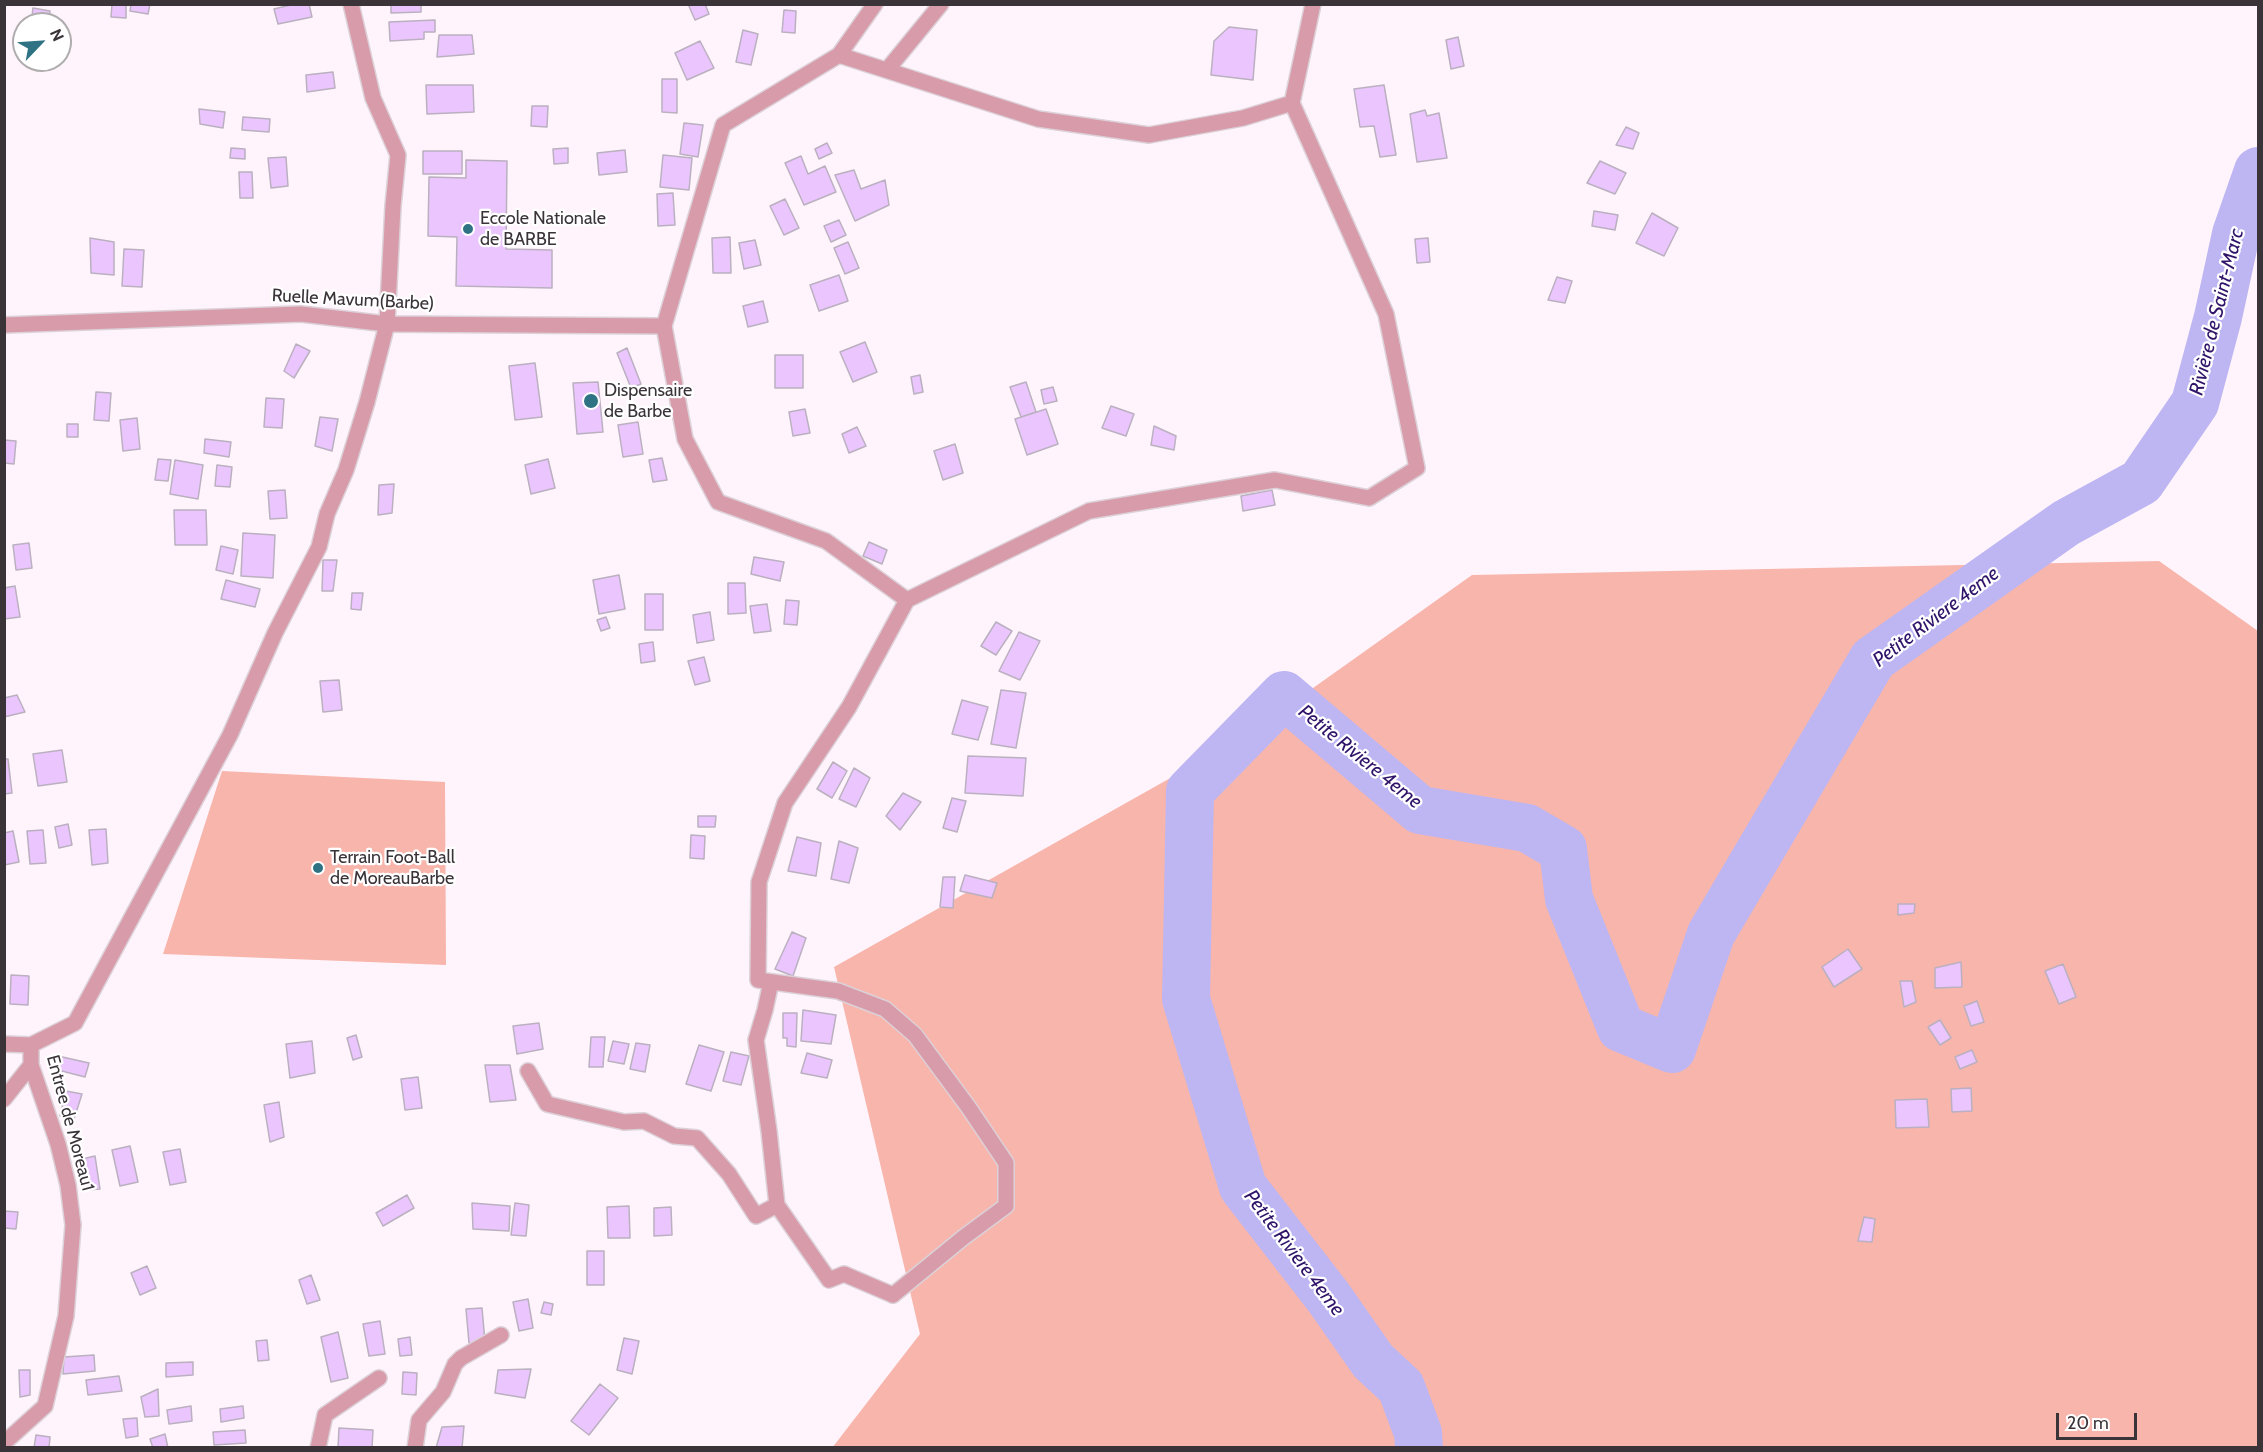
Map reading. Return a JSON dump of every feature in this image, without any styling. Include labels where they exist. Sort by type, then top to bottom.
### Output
[{"type":"street","points":[[4,1044],[31,1045],[75,1023],[230,735],[275,633],[319,547],[327,514],[368,402],[387,324],[398,156],[373,98],[351,4]]},
{"type":"street","points":[[875,4],[839,55],[723,125],[663,326],[685,439],[718,502],[826,541],[907,600]]},
{"type":"street","points":[[887,70],[941,4]]},
{"type":"street","points":[[771,982],[756,1040],[777,1205],[829,1280],[844,1274],[893,1295],[1006,1206],[1006,1163],[915,1035],[885,1009],[838,991],[758,980],[759,882],[785,803],[849,707],[907,600],[1089,511],[1275,480],[1369,498],[1417,468],[1386,314],[1292,103],[1313,4]]},
{"type":"street","points":[[839,55],[1038,119],[1149,135],[1243,118],[1292,103]]},
{"type":"street","name":"Ruelle Mavum(Barbe)","points":[[4,325],[301,314],[387,324],[663,326]]},
{"type":"street","name":"Entree de Moreau1","points":[[4,1443],[45,1406],[66,1316],[74,1225],[68,1185],[58,1144],[31,1065],[31,1045]]},
{"type":"street","points":[[4,1099],[31,1065]]},
{"type":"street","points":[[528,1071],[548,1104],[624,1122],[644,1121],[674,1136],[697,1138],[729,1174],[756,1216],[777,1205]]},
{"type":"street","points":[[415,1448],[419,1420],[444,1392],[455,1364],[461,1358],[501,1335]]},
{"type":"street","points":[[318,1448],[325,1415],[379,1378]]},
{"type":"shaded area","points":[[2159,561],[2258,631],[2258,1447],[832,1448],[920,1334],[834,967],[1247,735],[1472,575]]},
{"type":"shaded area","name":"Terrain Foot-Ball de MoreauBarbe","points":[[222,771],[445,782],[446,965],[163,954]]},
{"type":"building","points":[[112,4],[126,4],[126,18],[111,17]]},
{"type":"building","points":[[131,4],[150,4],[148,14],[130,11]]},
{"type":"building","points":[[295,4],[309,4],[312,17],[278,24],[274,9]]},
{"type":"building","points":[[391,4],[421,4],[421,12],[391,13]]},
{"type":"building","points":[[688,4],[705,4],[709,14],[695,20]]},
{"type":"building","points":[[33,8],[50,11],[50,12],[32,12]]},
{"type":"building","points":[[784,10],[796,11],[795,33],[782,32]]},
{"type":"building","points":[[435,20],[435,32],[424,32],[424,39],[390,41],[389,22]]},
{"type":"building","points":[[1229,27],[1257,30],[1253,80],[1211,75],[1214,41]]},
{"type":"building","points":[[743,30],[758,34],[751,65],[736,62]]},
{"type":"building","points":[[439,35],[472,35],[474,54],[437,57]]},
{"type":"building","points":[[1458,37],[1464,66],[1451,69],[1446,40]]},
{"type":"building","points":[[700,41],[714,68],[687,80],[675,53]]},
{"type":"building","points":[[333,72],[335,88],[307,92],[306,75]]},
{"type":"building","points":[[662,79],[677,79],[677,113],[662,112]]},
{"type":"building","points":[[426,85],[473,85],[474,112],[427,114]]},
{"type":"building","points":[[1384,85],[1396,155],[1380,157],[1374,126],[1360,127],[1354,89]]},
{"type":"building","points":[[532,106],[548,106],[547,127],[531,126]]},
{"type":"building","points":[[199,109],[225,112],[223,128],[200,124]]},
{"type":"building","points":[[1425,110],[1427,116],[1439,113],[1447,158],[1417,162],[1410,114]]},
{"type":"building","points":[[243,117],[270,119],[269,132],[242,130]]},
{"type":"building","points":[[684,123],[703,125],[698,157],[680,154]]},
{"type":"building","points":[[1626,127],[1639,133],[1633,149],[1616,145]]},
{"type":"building","points":[[827,143],[832,153],[819,159],[815,149]]},
{"type":"building","points":[[231,148],[245,149],[245,159],[230,158]]},
{"type":"building","points":[[568,148],[568,163],[554,164],[553,149]]},
{"type":"building","points":[[625,150],[627,172],[599,175],[597,153]]},
{"type":"building","points":[[423,151],[462,151],[462,174],[423,174]]},
{"type":"building","points":[[663,155],[692,158],[689,190],[660,187]]},
{"type":"building","points":[[801,156],[808,174],[825,166],[836,192],[804,205],[785,163]]},
{"type":"building","points":[[286,157],[288,186],[271,188],[268,158]]},
{"type":"building","points":[[466,160],[507,161],[506,249],[552,250],[552,288],[456,286],[457,237],[428,236],[429,177],[466,178]]},
{"type":"building","points":[[1600,161],[1626,173],[1615,194],[1587,183]]},
{"type":"building","points":[[854,170],[861,189],[885,180],[889,205],[855,221],[835,175]]},
{"type":"building","points":[[239,172],[252,172],[253,198],[240,198]]},
{"type":"building","points":[[673,193],[675,225],[658,226],[657,194]]},
{"type":"building","points":[[785,199],[799,228],[784,235],[770,206]]},
{"type":"building","points":[[1594,211],[1618,215],[1615,230],[1592,226]]},
{"type":"building","points":[[1652,213],[1678,228],[1664,256],[1636,243]]},
{"type":"building","points":[[839,220],[846,235],[831,242],[824,226]]},
{"type":"building","points":[[730,237],[731,273],[713,273],[712,238]]},
{"type":"building","points":[[90,238],[114,242],[114,275],[91,273]]},
{"type":"building","points":[[1428,238],[1430,262],[1417,263],[1415,239]]},
{"type":"building","points":[[755,240],[761,265],[744,269],[739,243]]},
{"type":"building","points":[[848,242],[859,268],[845,274],[834,248]]},
{"type":"building","points":[[124,249],[144,250],[142,287],[122,286]]},
{"type":"building","points":[[839,275],[848,301],[819,311],[810,285]]},
{"type":"building","points":[[1557,277],[1572,281],[1565,303],[1548,300]]},
{"type":"building","points":[[763,301],[768,322],[748,327],[743,306]]},
{"type":"building","points":[[865,342],[877,372],[853,382],[840,352]]},
{"type":"building","points":[[296,344],[310,351],[294,378],[284,371]]},
{"type":"building","points":[[627,348],[641,384],[631,388],[617,353]]},
{"type":"building","points":[[775,355],[803,355],[803,388],[775,388]]},
{"type":"building","points":[[535,363],[542,417],[515,420],[509,366]]},
{"type":"building","points":[[920,375],[923,392],[914,394],[911,377]]},
{"type":"building","points":[[598,382],[603,432],[577,434],[573,383]]},
{"type":"building","points":[[1026,382],[1036,412],[1021,417],[1010,387]]},
{"type":"building","points":[[1053,387],[1057,401],[1044,404],[1041,390]]},
{"type":"building","points":[[96,392],[111,393],[109,421],[94,420]]},
{"type":"building","points":[[266,398],[284,399],[282,428],[264,427]]},
{"type":"building","points":[[1111,406],[1134,414],[1126,436],[1102,428]]},
{"type":"building","points":[[805,409],[810,433],[793,436],[789,412]]},
{"type":"building","points":[[1046,409],[1058,444],[1027,455],[1015,419]]},
{"type":"building","points":[[320,417],[338,419],[332,451],[315,446]]},
{"type":"building","points":[[137,418],[140,449],[123,451],[120,420]]},
{"type":"building","points":[[638,422],[643,454],[623,457],[618,425]]},
{"type":"building","points":[[67,424],[78,424],[78,437],[67,437]]},
{"type":"building","points":[[1154,426],[1176,436],[1174,450],[1151,445]]},
{"type":"building","points":[[857,427],[866,446],[849,453],[842,434]]},
{"type":"building","points":[[205,439],[231,442],[229,457],[204,453]]},
{"type":"building","points":[[4,440],[16,441],[14,464],[4,463]]},
{"type":"building","points":[[955,444],[963,473],[943,480],[934,451]]},
{"type":"building","points":[[662,458],[667,480],[653,482],[649,460]]},
{"type":"building","points":[[158,459],[171,460],[168,481],[155,480]]},
{"type":"building","points":[[548,459],[555,488],[531,494],[525,465]]},
{"type":"building","points":[[175,460],[203,465],[198,499],[170,494]]},
{"type":"building","points":[[217,465],[232,467],[230,487],[215,486]]},
{"type":"building","points":[[394,484],[392,513],[378,515],[379,485]]},
{"type":"building","points":[[285,490],[287,518],[270,519],[268,491]]},
{"type":"building","points":[[1272,490],[1275,505],[1243,511],[1241,496]]},
{"type":"building","points":[[174,510],[206,510],[207,545],[175,545]]},
{"type":"building","points":[[243,533],[275,535],[273,578],[241,576]]},
{"type":"building","points":[[869,542],[887,550],[882,564],[863,556]]},
{"type":"building","points":[[29,543],[32,568],[16,570],[13,545]]},
{"type":"building","points":[[221,546],[238,550],[233,574],[216,570]]},
{"type":"building","points":[[754,557],[784,562],[780,581],[751,574]]},
{"type":"building","points":[[323,560],[337,560],[333,591],[322,591]]},
{"type":"building","points":[[619,575],[625,609],[599,614],[593,580]]},
{"type":"building","points":[[226,580],[260,589],[255,607],[221,599]]},
{"type":"building","points":[[728,583],[745,583],[746,613],[728,614]]},
{"type":"building","points":[[15,586],[20,617],[4,619],[4,588]]},
{"type":"building","points":[[352,593],[363,593],[361,610],[351,609]]},
{"type":"building","points":[[645,594],[663,594],[663,630],[645,630]]},
{"type":"building","points":[[786,600],[799,601],[797,625],[784,624]]},
{"type":"building","points":[[767,604],[771,631],[754,633],[750,606]]},
{"type":"building","points":[[710,612],[714,640],[697,643],[693,615]]},
{"type":"building","points":[[606,617],[610,628],[601,631],[597,620]]},
{"type":"building","points":[[996,622],[1012,631],[996,655],[981,646]]},
{"type":"building","points":[[1019,632],[1040,641],[1020,680],[999,671]]},
{"type":"building","points":[[653,642],[655,661],[641,663],[639,644]]},
{"type":"building","points":[[704,657],[710,681],[695,685],[688,661]]},
{"type":"building","points":[[339,680],[342,710],[323,712],[320,681]]},
{"type":"building","points":[[1001,690],[1026,693],[1016,748],[991,744]]},
{"type":"building","points":[[17,695],[25,712],[4,717],[4,698]]},
{"type":"building","points":[[962,700],[988,707],[978,740],[952,734]]},
{"type":"building","points":[[62,750],[67,782],[38,786],[33,754]]},
{"type":"building","points":[[968,756],[1026,758],[1023,796],[965,793]]},
{"type":"building","points":[[4,759],[8,759],[12,793],[4,794]]},
{"type":"building","points":[[833,762],[847,771],[832,798],[817,789]]},
{"type":"building","points":[[854,768],[870,778],[856,807],[839,799]]},
{"type":"building","points":[[903,793],[921,802],[900,830],[886,816]]},
{"type":"building","points":[[952,798],[966,801],[957,832],[943,828]]},
{"type":"building","points":[[698,816],[716,816],[715,827],[698,827]]},
{"type":"building","points":[[68,824],[72,845],[59,848],[55,827]]},
{"type":"building","points":[[106,829],[108,863],[92,865],[89,830]]},
{"type":"building","points":[[43,830],[46,863],[30,864],[27,831]]},
{"type":"building","points":[[13,831],[19,862],[4,865],[4,833]]},
{"type":"building","points":[[691,835],[705,836],[704,859],[690,858]]},
{"type":"building","points":[[797,837],[821,843],[816,876],[788,871]]},
{"type":"building","points":[[839,841],[858,848],[849,883],[831,879]]},
{"type":"building","points":[[965,875],[997,883],[992,898],[960,891]]},
{"type":"building","points":[[943,877],[955,877],[953,908],[940,907]]},
{"type":"building","points":[[1898,904],[1915,904],[1914,913],[1898,915]]},
{"type":"building","points":[[792,932],[806,938],[793,976],[775,969]]},
{"type":"building","points":[[1848,949],[1862,969],[1834,987],[1822,967]]},
{"type":"building","points":[[1961,962],[1962,987],[1935,988],[1935,968]]},
{"type":"building","points":[[2063,964],[2076,997],[2059,1004],[2045,971]]},
{"type":"building","points":[[11,975],[29,976],[28,1005],[10,1004]]},
{"type":"building","points":[[1900,981],[1912,981],[1916,1002],[1904,1007]]},
{"type":"building","points":[[1977,1001],[1984,1022],[1971,1026],[1964,1006]]},
{"type":"building","points":[[803,1010],[836,1015],[831,1044],[801,1041]]},
{"type":"building","points":[[783,1013],[797,1013],[796,1047],[787,1046],[787,1038],[783,1038]]},
{"type":"building","points":[[1940,1020],[1951,1038],[1940,1045],[1928,1027]]},
{"type":"building","points":[[539,1023],[543,1049],[517,1054],[513,1026]]},
{"type":"building","points":[[356,1035],[362,1057],[353,1060],[347,1038]]},
{"type":"building","points":[[591,1037],[605,1037],[603,1067],[589,1067]]},
{"type":"building","points":[[312,1041],[315,1073],[290,1078],[286,1044]]},
{"type":"building","points":[[613,1041],[629,1044],[624,1064],[608,1061]]},
{"type":"building","points":[[636,1043],[650,1045],[645,1072],[630,1069]]},
{"type":"building","points":[[699,1045],[724,1052],[711,1091],[686,1084]]},
{"type":"building","points":[[1972,1050],[1977,1062],[1960,1069],[1955,1057]]},
{"type":"building","points":[[731,1052],[749,1056],[741,1085],[723,1081]]},
{"type":"building","points":[[807,1053],[832,1060],[827,1078],[801,1073]]},
{"type":"building","points":[[58,1056],[89,1063],[85,1077],[54,1069]]},
{"type":"building","points":[[485,1065],[510,1065],[516,1100],[490,1102]]},
{"type":"building","points":[[418,1077],[422,1108],[405,1110],[401,1079]]},
{"type":"building","points":[[1971,1088],[1972,1111],[1952,1112],[1951,1089]]},
{"type":"building","points":[[66,1091],[82,1094],[74,1119],[60,1116]]},
{"type":"building","points":[[1927,1099],[1929,1127],[1896,1128],[1895,1100]]},
{"type":"building","points":[[279,1102],[284,1137],[270,1142],[264,1105]]},
{"type":"building","points":[[130,1146],[138,1182],[120,1186],[112,1150]]},
{"type":"building","points":[[180,1149],[186,1182],[170,1185],[163,1152]]},
{"type":"building","points":[[95,1156],[100,1189],[85,1190],[82,1159]]},
{"type":"building","points":[[407,1195],[414,1208],[383,1226],[376,1213]]},
{"type":"building","points":[[472,1203],[510,1206],[509,1231],[473,1229]]},
{"type":"building","points":[[515,1203],[529,1205],[526,1236],[511,1235]]},
{"type":"building","points":[[629,1206],[630,1238],[608,1238],[607,1207]]},
{"type":"building","points":[[671,1207],[672,1235],[654,1236],[654,1208]]},
{"type":"building","points":[[4,1211],[18,1212],[16,1229],[4,1228]]},
{"type":"building","points":[[1864,1217],[1875,1219],[1872,1242],[1858,1241]]},
{"type":"building","points":[[587,1251],[604,1251],[604,1285],[587,1285]]},
{"type":"building","points":[[147,1266],[156,1288],[140,1295],[131,1273]]},
{"type":"building","points":[[311,1275],[320,1300],[307,1304],[299,1280]]},
{"type":"building","points":[[528,1299],[533,1328],[519,1331],[513,1302]]},
{"type":"building","points":[[544,1302],[553,1304],[551,1315],[541,1313]]},
{"type":"building","points":[[482,1308],[485,1342],[469,1343],[466,1309]]},
{"type":"building","points":[[380,1321],[385,1354],[369,1356],[363,1324]]},
{"type":"building","points":[[338,1332],[348,1378],[331,1382],[321,1337]]},
{"type":"building","points":[[410,1337],[412,1355],[400,1356],[398,1339]]},
{"type":"building","points":[[624,1338],[639,1341],[632,1374],[617,1370]]},
{"type":"building","points":[[267,1340],[269,1360],[258,1361],[256,1341]]},
{"type":"building","points":[[94,1355],[95,1371],[63,1374],[64,1357]]},
{"type":"building","points":[[193,1362],[193,1375],[166,1377],[166,1363]]},
{"type":"building","points":[[531,1369],[525,1398],[495,1393],[498,1370]]},
{"type":"building","points":[[19,1370],[30,1370],[30,1395],[20,1397]]},
{"type":"building","points":[[403,1372],[417,1373],[416,1395],[402,1394]]},
{"type":"building","points":[[119,1376],[122,1391],[88,1395],[86,1380]]},
{"type":"building","points":[[600,1384],[618,1398],[589,1435],[571,1421]]},
{"type":"building","points":[[158,1389],[159,1416],[145,1417],[141,1397]]},
{"type":"building","points":[[191,1406],[192,1421],[169,1424],[167,1410]]},
{"type":"building","points":[[243,1406],[244,1418],[221,1422],[220,1409]]},
{"type":"building","points":[[137,1418],[138,1436],[126,1438],[123,1419]]},
{"type":"building","points":[[464,1426],[462,1448],[436,1448],[442,1427]]},
{"type":"building","points":[[339,1428],[373,1430],[372,1448],[338,1448]]},
{"type":"building","points":[[245,1430],[246,1443],[214,1445],[213,1432]]},
{"type":"building","points":[[165,1434],[168,1448],[153,1448],[150,1439]]},
{"type":"building","points":[[36,1435],[50,1437],[49,1448],[34,1448]]},
{"type":"waterway","name":"Petite Riviere 4eme","points":[[1419,1448],[1418,1433],[1401,1387],[1373,1361],[1329,1298],[1243,1187],[1186,999],[1190,791],[1284,695],[1420,810],[1527,828],[1563,849],[1569,899],[1621,1028],[1672,1049],[1711,934],[1873,659],[2066,523],[2141,482],[2195,403],[2218,317],[2236,234],[2258,171]]},
{"type":"place","name":"Eccole Nationale de BARBE","points":[[468,229]]},
{"type":"place","name":"Dispensaire de Barbe","points":[[591,401]]},
{"type":"place","name":"Terrain Foot-Ball de MoreauBarbe","points":[[318,868]]},
{"type":"water label","name":"Rivière de Saint-Marc","points":[[2217,312]]}]
